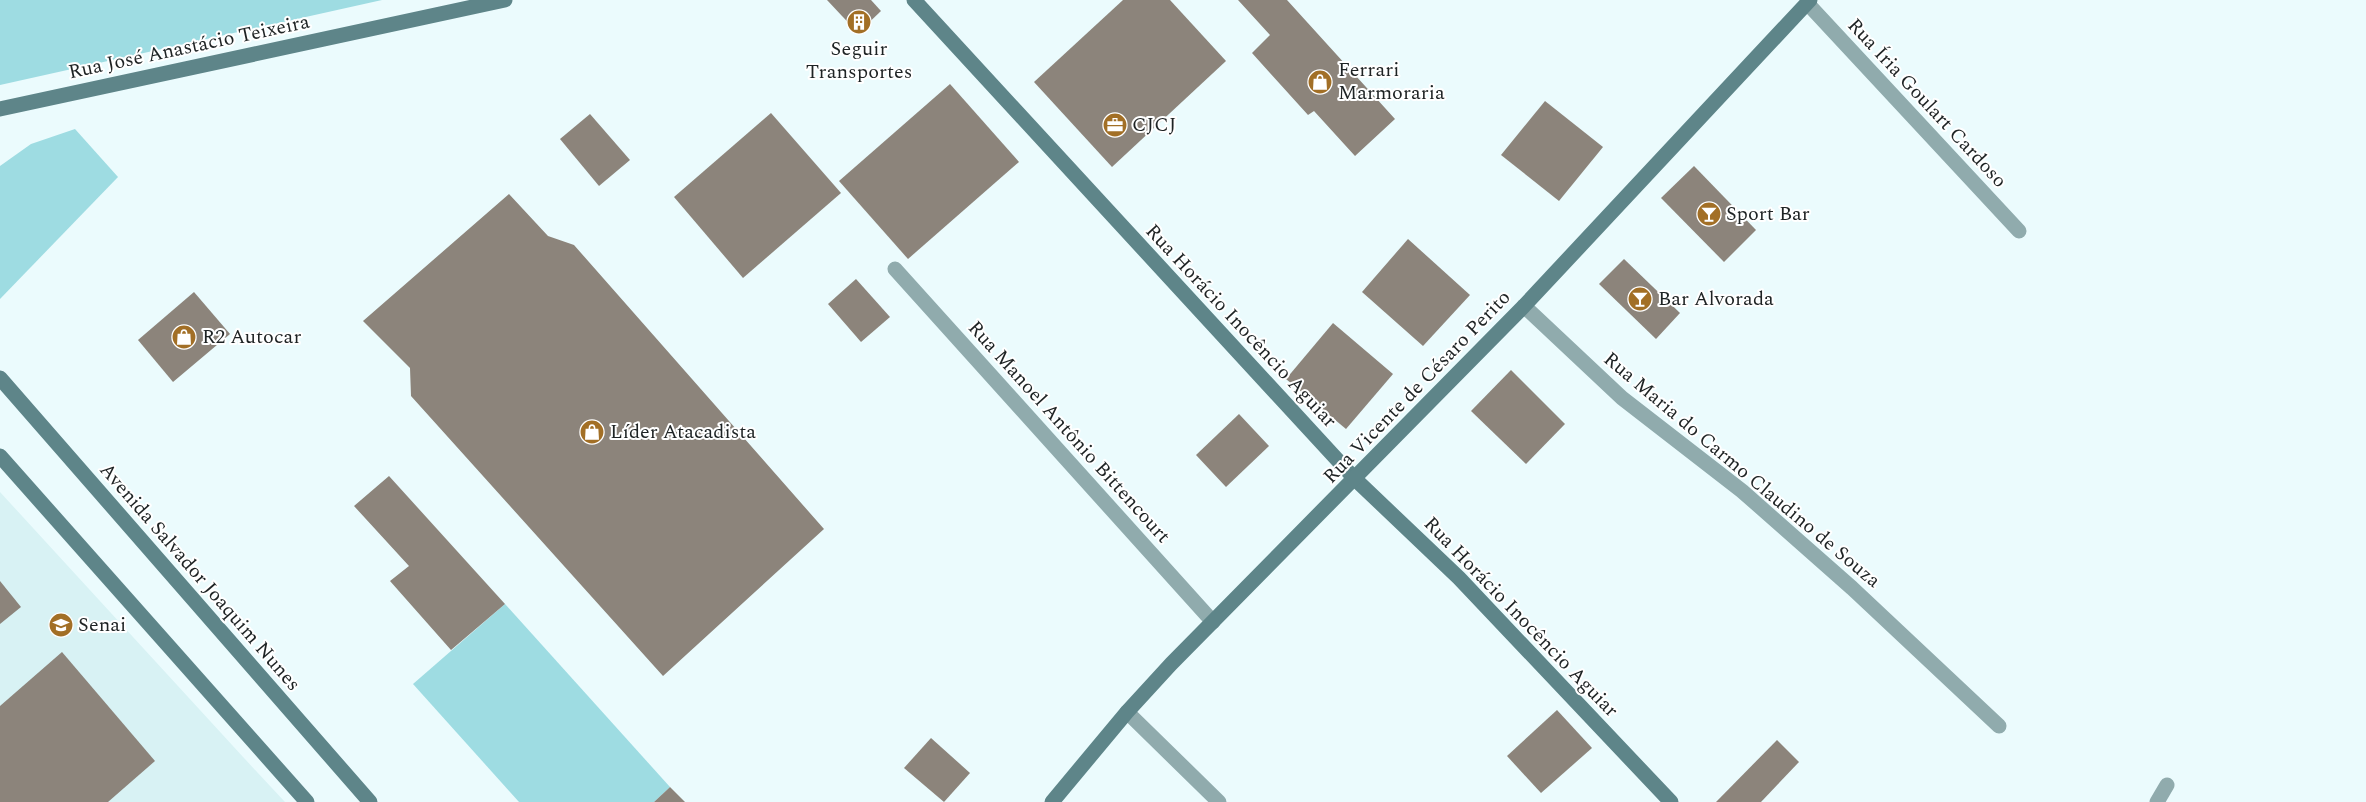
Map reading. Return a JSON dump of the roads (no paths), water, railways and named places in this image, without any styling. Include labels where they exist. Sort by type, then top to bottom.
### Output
[{"type":"street","name":"Rua José Anastácio Teixeira","points":[[0,110],[504,0]]},
{"type":"street","name":"Rua Horácio Inocêncio Aguiar","points":[[914,0],[1355,479],[1459,578],[1671,802]]},
{"type":"street","name":"Rua Vicente de Césaro Perito","points":[[1052,802],[1126,712],[1524,306],[1808,1]]},
{"type":"street","name":"Rua Íria Goulart Cardoso","points":[[1808,1],[2019,231]]},
{"type":"street","points":[[0,123],[15,106]]},
{"type":"street","name":"Rua Manoel Antônio Bittencourt","points":[[895,269],[1213,622]]},
{"type":"street","name":"Rua Maria do Carmo Claudino de Souza","points":[[1524,306],[1622,398],[1742,492],[1852,588],[1999,726]]},
{"type":"street","name":"Avenida Salvador Joaquim Nunes","points":[[0,378],[370,802]]},
{"type":"street","points":[[0,456],[307,802]]},
{"type":"street","points":[[1126,712],[1219,802]]},
{"type":"street","points":[[2157,802],[2168,785]]},
{"type":"place","name":"Seguir Transportes","points":[[859,22]]},
{"type":"place","name":"Ferrari Marmoraria","points":[[1320,82]]},
{"type":"place","name":"CJCJ","points":[[1115,125]]},
{"type":"place","name":"Sport Bar","points":[[1709,214]]},
{"type":"place","name":"Bar Alvorada","points":[[1640,299]]},
{"type":"place","name":"R2 Autocar","points":[[184,337]]},
{"type":"place","name":"Líder Atacadista","points":[[592,432]]},
{"type":"place","name":"Senai","points":[[61,625]]}]
